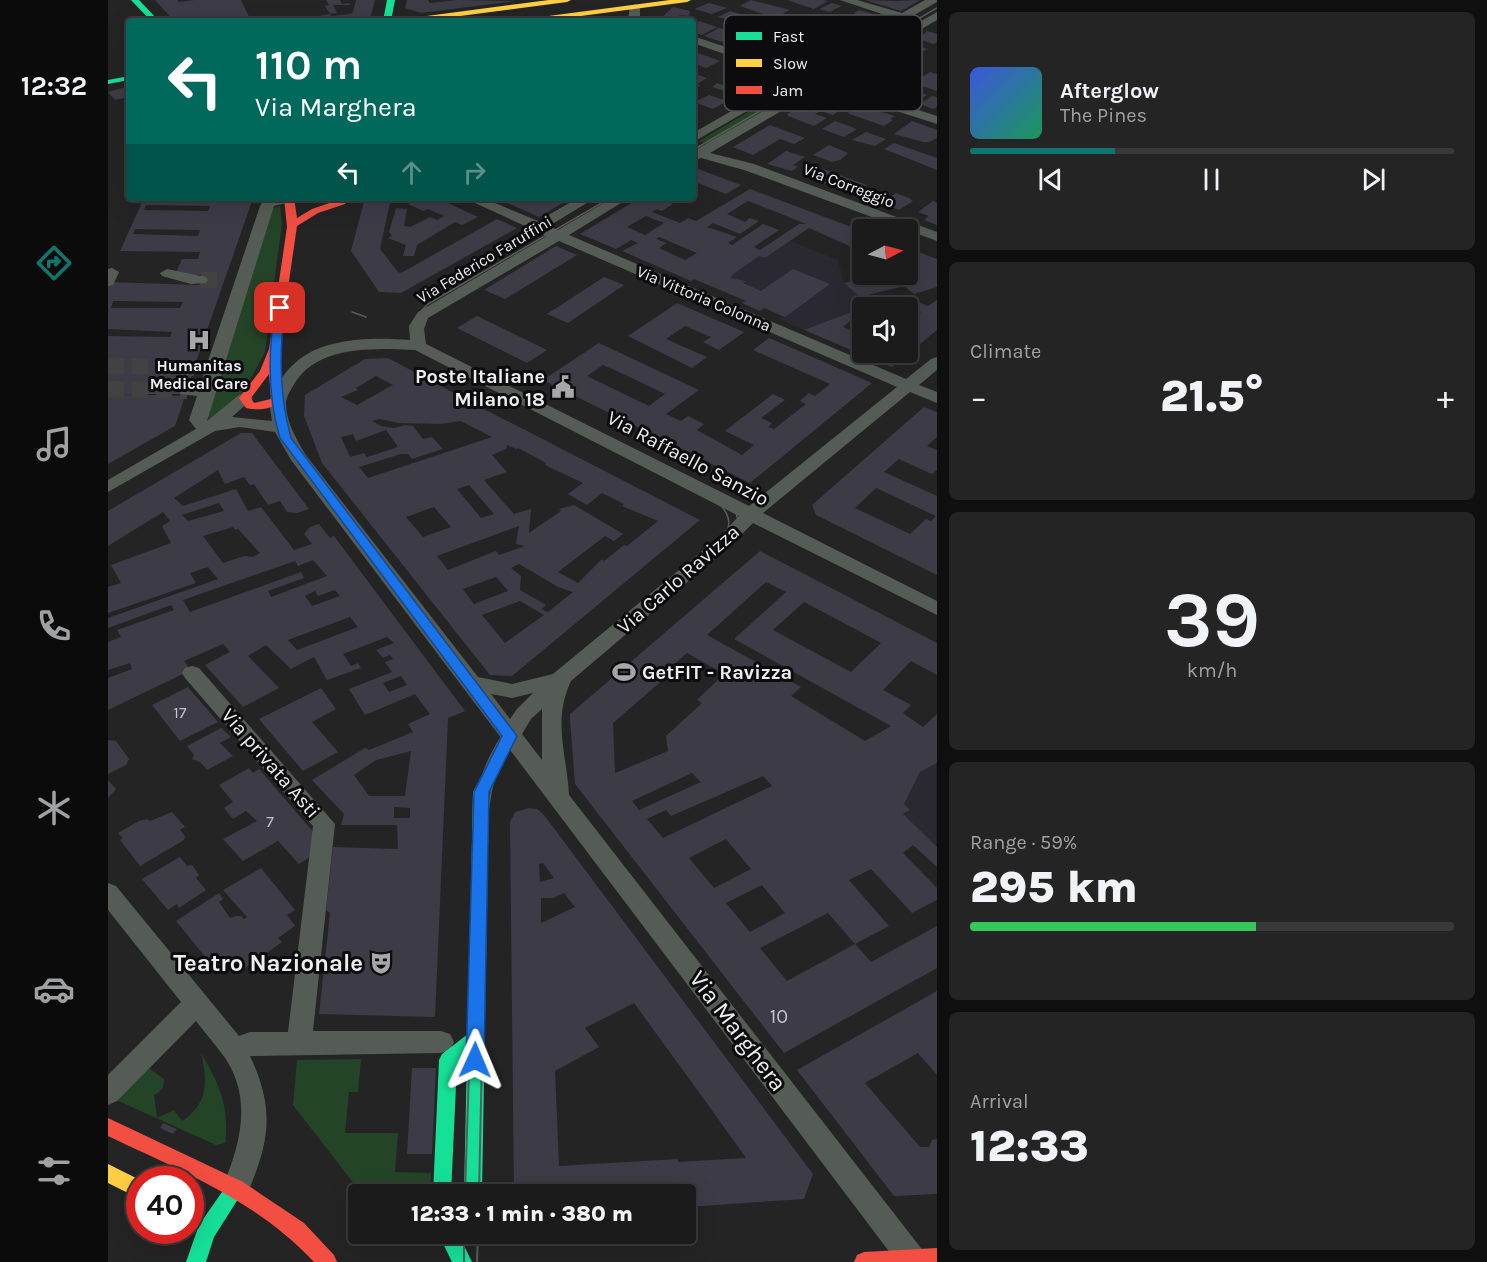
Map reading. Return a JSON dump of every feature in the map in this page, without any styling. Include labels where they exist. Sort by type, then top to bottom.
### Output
[{"type":"street","points":[[135,0],[152,18]]},
{"type":"street","points":[[388,18],[391,0]]},
{"type":"street","points":[[427,18],[567,0]]},
{"type":"street","points":[[551,18],[687,0]]},
{"type":"street","points":[[845,0],[897,15]]},
{"type":"street","points":[[907,15],[933,0]]},
{"type":"street","points":[[634,18],[635,7]]},
{"type":"street","points":[[922,23],[936,15]]},
{"type":"street","points":[[922,23],[936,27]]},
{"type":"street","points":[[696,40],[724,50]]},
{"type":"street","points":[[108,82],[126,79]]},
{"type":"street","points":[[696,136],[740,111]]},
{"type":"street","points":[[696,153],[770,111]]},
{"type":"street","points":[[909,111],[936,120]]},
{"type":"street","name":"Via Correggio","points":[[696,154],[749,167],[936,237]]},
{"type":"street","name":"Via Correggio","points":[[696,155],[734,174],[853,219]]},
{"type":"street","points":[[734,174],[737,169],[749,167]]},
{"type":"street","points":[[206,430],[197,420],[270,201]]},
{"type":"street","points":[[277,401],[274,349],[292,225],[291,201]]},
{"type":"street","points":[[292,225],[315,210],[340,201]]},
{"type":"street","name":"Via Vittoria Colonna","points":[[478,201],[936,398]]},
{"type":"street","name":"Via Federico Faruffini","points":[[538,227],[583,201]]},
{"type":"street","name":"Via Federico Faruffini","points":[[419,346],[416,329],[417,322],[423,315],[617,201]]},
{"type":"street","points":[[918,243],[936,250]]},
{"type":"street","points":[[167,273],[191,280],[201,280]]},
{"type":"street","points":[[225,280],[243,280]]},
{"type":"street","points":[[245,398],[250,406],[260,407],[277,401],[290,377],[314,356],[333,350],[364,346],[419,346]]},
{"type":"street","name":"Via Raffaello Sanzio","points":[[419,346],[686,481],[749,516],[936,609]]},
{"type":"street","points":[[206,430],[245,398],[265,372],[274,349]]},
{"type":"street","name":"Via Carlo Ravizza","points":[[510,736],[524,714],[562,677],[725,541],[749,516],[936,362]]},
{"type":"street","points":[[194,368],[214,369]]},
{"type":"street","points":[[186,391],[206,392]]},
{"type":"street","name":"Via Marghera","points":[[277,401],[282,429],[297,456],[510,736],[921,1259]]},
{"type":"street","points":[[108,487],[222,423],[258,423],[282,429]]},
{"type":"street","name":"Via privata Asti","points":[[192,673],[324,824],[299,1041]]},
{"type":"street","points":[[470,683],[512,691],[540,686],[562,677]]},
{"type":"street","name":"Via Marghera","points":[[561,799],[554,774],[552,718],[554,689],[562,677]]},
{"type":"street","points":[[473,1184],[482,792],[510,736]]},
{"type":"street","points":[[482,816],[493,831]]},
{"type":"street","points":[[108,893],[235,1051],[246,1073],[256,1115],[255,1138],[250,1160],[236,1188],[202,1229],[196,1262]]},
{"type":"street","points":[[477,1021],[494,990]]},
{"type":"street","points":[[108,1093],[196,1004]]},
{"type":"street","points":[[442,1184],[448,1060],[476,1038]]},
{"type":"street","points":[[235,1051],[250,1043],[441,1042]]},
{"type":"street","points":[[108,1127],[236,1188],[297,1230],[327,1262]]},
{"type":"street","points":[[108,1173],[126,1183]]},
{"type":"street","points":[[456,1244],[468,1259]]},
{"type":"street","points":[[864,1262],[921,1259]]},
{"type":"shaded area","points":[[718,239],[765,258],[790,241],[838,260],[844,283],[860,297],[852,297],[852,312],[804,330],[779,319],[784,317],[764,308],[760,311],[742,303],[745,300],[668,271]]},
{"type":"shaded area","points":[[936,763],[936,847],[903,815],[910,810],[904,804],[920,772]]},
{"type":"green space","points":[[750,111],[764,111],[708,144],[699,141]]},
{"type":"green space","points":[[280,206],[282,223],[265,352],[243,393],[209,420],[205,411],[270,209]]},
{"type":"green space","points":[[201,1053],[222,1096],[226,1118],[225,1143],[216,1145],[116,1100],[140,1070],[150,1069],[164,1079],[162,1089],[154,1095],[157,1118],[174,1110],[182,1121],[197,1107],[204,1091],[205,1073]]},
{"type":"green space","points":[[361,1059],[358,1092],[349,1092],[345,1133],[398,1133],[395,1172],[431,1173],[430,1184],[354,1184],[293,1105],[297,1060]]},
{"type":"building","points":[[155,0],[177,0],[179,2],[241,0],[250,18],[171,18]]},
{"type":"building","points":[[326,0],[340,0],[342,4],[349,3],[350,5],[333,5],[337,13],[330,14],[325,6],[329,5]]},
{"type":"building","points":[[356,0],[375,0],[370,18],[307,18],[330,14],[331,16],[351,14]]},
{"type":"building","points":[[407,0],[428,0],[430,3],[457,0],[516,1],[421,13],[405,8]]},
{"type":"building","points":[[751,0],[790,10],[783,13],[788,15],[766,15],[740,6]]},
{"type":"building","points":[[787,0],[824,0],[828,1],[814,9]]},
{"type":"building","points":[[865,0],[895,1],[920,0],[901,11]]},
{"type":"building","points":[[709,3],[727,8],[712,14],[694,9]]},
{"type":"building","points":[[832,3],[842,6],[829,12],[819,9]]},
{"type":"building","points":[[673,7],[690,11],[689,16],[679,15],[682,18],[661,18]]},
{"type":"building","points":[[859,10],[877,15],[855,15],[854,13]]},
{"type":"building","points":[[730,11],[741,14],[724,15],[724,19],[718,17]]},
{"type":"building","points":[[699,21],[717,27],[702,35],[696,33],[696,23]]},
{"type":"building","points":[[719,28],[724,30],[724,41],[722,42],[704,36]]},
{"type":"building","points":[[927,31],[937,34],[937,42],[933,44],[922,40],[922,36]]},
{"type":"building","points":[[696,54],[720,61],[706,68],[696,64]]},
{"type":"building","points":[[930,72],[937,74],[937,91],[922,86],[922,77]]},
{"type":"building","points":[[696,76],[707,78],[697,84],[701,85],[696,88]]},
{"type":"building","points":[[717,83],[724,86],[724,91],[712,87]]},
{"type":"building","points":[[126,87],[126,98],[115,100],[108,92]]},
{"type":"building","points":[[709,95],[724,100],[724,103],[713,109],[696,101]]},
{"type":"building","points":[[932,96],[937,97],[937,107],[933,109],[922,105]]},
{"type":"building","points":[[793,111],[821,111],[815,114],[827,118],[814,126],[787,114]]},
{"type":"building","points":[[821,111],[839,111],[833,115]]},
{"type":"building","points":[[878,111],[895,116],[884,126],[847,113]]},
{"type":"building","points":[[835,121],[857,129],[844,137],[822,129]]},
{"type":"building","points":[[912,121],[937,130],[937,138],[923,142],[894,134]]},
{"type":"building","points":[[770,125],[805,138],[794,144],[780,139],[753,155],[733,147]]},
{"type":"building","points":[[866,132],[886,139],[875,146],[852,140]]},
{"type":"building","points":[[894,143],[937,158],[937,170],[884,149]]},
{"type":"building","points":[[829,145],[848,153],[840,160],[832,162],[813,155]]},
{"type":"building","points":[[786,151],[805,157],[793,165],[798,167],[792,171],[767,164]]},
{"type":"building","points":[[696,168],[741,185],[726,194],[698,183],[696,185]]},
{"type":"building","points":[[823,169],[867,185],[853,194],[809,177]]},
{"type":"building","points":[[750,189],[852,227],[852,247],[809,228],[765,258],[759,256],[732,275],[730,278],[746,281],[743,283],[761,291],[793,269],[830,284],[785,317],[764,308],[760,311],[742,303],[746,301],[694,279],[691,281],[622,251],[638,243],[631,240],[616,249],[580,234],[635,201],[670,201],[668,202],[673,204],[662,211],[657,209],[652,212],[680,223],[688,218],[696,221]],"holes":[[[748,201],[806,224],[799,224],[760,250],[754,247],[779,230],[763,224],[732,245],[728,243],[737,237],[707,227],[713,223],[740,234],[759,221],[750,218],[745,222],[727,214]],[[646,216],[664,223],[645,235],[627,227]],[[659,237],[697,253],[685,260],[659,248],[667,243],[656,239]]]},
{"type":"building","points":[[896,193],[913,201],[899,210],[881,203]]},
{"type":"building","points":[[143,201],[252,201],[196,362],[149,361],[196,363],[186,394],[121,394],[185,396],[175,426],[108,464],[108,336],[170,337],[172,332],[108,329],[108,282],[199,285],[203,275],[175,275],[182,259],[198,259],[200,252],[120,251]],"holes":[[[146,205],[210,206],[208,211],[144,210]],[[135,229],[200,230],[198,236],[133,234]],[[113,301],[183,302],[180,308],[111,308]]]},
{"type":"building","points":[[364,201],[390,201],[380,249],[401,273],[497,219],[517,228],[401,293],[379,292],[351,251]]},
{"type":"building","points":[[414,201],[443,201],[478,217],[462,225],[455,222],[417,245],[414,256],[403,256],[406,245],[388,238],[392,236],[389,232],[396,208],[407,209],[404,226],[410,227],[430,217],[437,220],[444,216],[428,209],[423,211],[408,204]]},
{"type":"building","points":[[503,201],[566,201],[539,217]]},
{"type":"building","points":[[933,201],[937,203],[937,225],[924,220],[929,216],[918,212]]},
{"type":"building","points":[[556,246],[577,255],[505,299],[484,290]]},
{"type":"building","points":[[918,252],[937,259],[937,287],[914,294],[904,286],[860,297],[844,283],[852,281],[852,285],[918,285]]},
{"type":"building","points":[[604,277],[624,285],[568,323],[547,314]]},
{"type":"building","points":[[937,300],[937,330],[918,346],[918,315],[921,312],[918,311],[918,302],[928,306]]},
{"type":"building","points":[[677,303],[744,332],[719,350],[703,342],[711,337],[685,326],[666,339],[707,357],[692,368],[628,336]]},
{"type":"building","points":[[852,312],[852,321],[843,327],[852,331],[852,350],[804,330]]},
{"type":"building","points":[[477,316],[547,350],[527,363],[457,328]]},
{"type":"building","points":[[769,338],[872,383],[750,483],[543,380],[599,343],[699,390],[666,414],[681,421],[688,416],[704,424],[697,430],[742,455],[754,445],[725,431],[773,394],[785,400],[761,418],[772,423],[768,427],[774,429],[806,404],[800,401],[809,393],[815,396],[830,384],[753,350]],"holes":[[[603,365],[665,394],[649,406],[587,376]]]},
{"type":"building","points":[[388,358],[700,520],[512,676],[490,675],[322,463],[304,416],[305,395],[365,359]],"holes":[[[376,376],[393,385],[357,405],[341,397],[358,390],[356,388]],[[379,419],[399,423],[440,424],[461,421],[492,437],[368,478],[359,467],[401,454],[408,454],[412,459],[443,449],[432,437],[423,439],[413,426],[405,425],[394,428],[381,426],[372,421]],[[386,430],[398,447],[367,457],[364,453],[350,457],[341,437],[353,434],[356,441]],[[507,445],[518,448],[546,463],[545,465],[583,483],[568,494],[587,505],[602,493],[624,504],[622,506],[658,521],[627,546],[624,545],[604,561],[602,559],[578,583],[558,572],[605,536],[614,541],[623,534],[574,505],[559,509],[561,511],[529,533],[531,509],[514,514],[484,480],[507,472],[492,455],[506,449]],[[469,485],[494,514],[481,518],[457,489]],[[434,507],[451,527],[423,537],[406,517]],[[519,526],[516,544],[525,546],[499,555],[496,551],[448,570],[437,556]],[[519,564],[558,587],[573,592],[548,612],[541,609],[546,605],[520,590],[521,576],[511,568]],[[496,577],[508,591],[474,604],[463,589]],[[520,601],[544,615],[505,643],[482,615]]]},
{"type":"building","points":[[882,363],[897,363],[892,367]]},
{"type":"building","points":[[924,407],[937,412],[937,437],[927,446],[937,450],[937,470],[932,474],[899,459],[884,472],[937,496],[937,575],[816,515],[812,505]],"holes":[[[876,488],[936,516],[931,521],[926,519],[910,534],[855,508]]]},
{"type":"building","points":[[241,433],[252,433],[309,509],[297,513],[287,512],[280,501],[268,505],[254,484],[250,485],[244,477],[225,484],[218,470],[174,498],[183,506],[236,489],[248,511],[261,507],[294,550],[312,544],[304,534],[310,527],[319,524],[330,538],[334,536],[465,711],[448,718],[435,1017],[319,1014],[330,913],[326,910],[333,847],[398,849],[397,825],[341,825],[344,814],[312,780],[365,748],[369,750],[413,732],[408,724],[430,714],[415,694],[365,715],[349,689],[392,672],[385,662],[393,659],[390,655],[383,658],[376,650],[394,643],[387,637],[343,654],[351,666],[358,663],[361,668],[327,680],[314,657],[291,669],[266,645],[248,656],[279,688],[243,707],[205,665],[230,652],[223,644],[184,661],[191,670],[108,710],[108,678],[132,669],[130,663],[108,670],[108,642],[121,637],[117,630],[174,610],[171,605],[108,628],[108,618],[218,579],[208,567],[190,573],[196,583],[108,613],[108,587],[121,583],[111,565],[171,543],[162,526],[170,521],[163,512],[108,546],[108,511]],"holes":[[[219,503],[224,511],[188,521],[182,515]],[[233,527],[235,530],[238,529],[260,553],[253,557],[244,556],[223,563],[203,536]],[[313,560],[327,576],[271,597],[268,591],[304,578],[301,572],[190,612],[183,600],[295,561],[298,566]],[[335,590],[340,596],[312,606],[305,596],[315,591],[318,596]],[[350,617],[358,627],[297,650],[288,640]],[[401,676],[407,685],[389,692],[383,683]],[[411,751],[405,796],[369,796],[354,775],[376,760]],[[394,807],[410,808],[410,818],[394,818]]]},
{"type":"building","points":[[760,551],[937,643],[937,675],[911,661],[883,690],[911,705],[903,713],[923,727],[937,714],[937,763],[920,772],[904,804],[910,810],[903,814],[937,847],[937,867],[913,845],[903,853],[937,888],[937,900],[912,913],[871,869],[849,880],[889,926],[855,944],[871,962],[937,926],[937,968],[784,1053],[575,784],[570,714]],"holes":[[[766,582],[786,592],[734,639],[891,726],[865,741],[791,696],[801,687],[707,635]],[[804,602],[881,643],[851,672],[773,630]],[[687,653],[724,674],[697,700],[702,703],[666,736],[668,751],[615,773],[613,723],[665,678],[661,676]],[[692,773],[701,782],[639,810],[632,801]],[[763,776],[772,786],[663,838],[647,819],[666,810],[671,816]],[[726,839],[751,869],[714,888],[689,858]],[[762,885],[785,913],[750,932],[726,903]],[[828,913],[855,944],[787,981],[760,948]]]},
{"type":"building","points":[[188,687],[218,722],[180,741],[152,705]]},
{"type":"building","points":[[321,688],[336,709],[312,722],[338,752],[303,771],[259,719]]},
{"type":"building","points":[[221,728],[231,737],[220,743],[233,756],[207,770],[200,762],[192,759],[194,755],[187,746]]},
{"type":"building","points":[[108,740],[116,741],[129,759],[126,765],[108,774]]},
{"type":"building","points":[[249,768],[253,773],[259,769],[315,834],[313,855],[299,864],[278,841],[243,861],[223,839],[257,821],[246,811],[233,819],[224,808],[233,802],[219,785]]},
{"type":"building","points":[[108,780],[116,789],[108,798]]},
{"type":"building","points":[[529,808],[537,809],[544,815],[813,1174],[804,1199],[696,1206],[696,1184],[514,1184],[510,822],[515,812]],"holes":[[[543,863],[554,878],[540,882],[539,864]],[[564,893],[575,907],[541,923],[541,898],[553,898]],[[634,1003],[746,1158],[678,1162],[678,1159],[559,1166],[555,1071],[599,1047],[585,1028]]]},
{"type":"building","points":[[172,812],[185,827],[180,830],[185,836],[184,840],[140,866],[120,840],[123,838],[118,833],[139,821],[147,819],[150,821]]},
{"type":"building","points":[[180,857],[187,866],[192,865],[199,875],[196,878],[206,890],[179,908],[177,904],[168,910],[142,879]]},
{"type":"building","points":[[261,868],[295,910],[287,915],[295,926],[278,938],[282,942],[238,973],[233,966],[219,974],[176,921],[219,893],[223,899],[219,902],[230,918],[241,916],[244,919],[247,917],[223,890]]},
{"type":"building","points":[[937,991],[937,1075],[918,1053],[865,1083],[920,1147],[929,1147],[932,1140],[937,1139],[937,1194],[894,1196],[797,1070]]},
{"type":"building","points":[[412,1068],[436,1068],[432,1154],[407,1154]]},
{"type":"building","points":[[163,1123],[177,1129],[173,1134],[160,1128]]},
{"type":"tunnel","points":[[201,280],[225,280]]},
{"type":"tunnel","points":[[108,366],[194,368]]},
{"type":"tunnel","points":[[108,389],[187,391]]},
{"type":"tram line","points":[[922,17],[937,8]]},
{"type":"tram line","points":[[696,148],[760,111]]},
{"type":"tram line","points":[[487,827],[491,792],[500,762],[515,735],[536,707],[733,540],[738,526],[737,514],[719,494],[427,348],[418,337],[416,320],[428,304],[605,201]]},
{"type":"tram line","points":[[352,312],[366,317]]},
{"type":"tram line","points":[[715,500],[724,509],[728,518],[728,529],[722,540]]},
{"type":"tram line","points":[[477,825],[477,797],[485,769],[502,736],[525,706]]},
{"type":"tram line","points":[[465,1184],[477,825]]},
{"type":"tram line","points":[[479,1184],[487,825]]},
{"type":"tram line","points":[[464,1244],[464,1262]]},
{"type":"tram line","points":[[477,1262],[478,1244]]},
{"type":"traffic: fast","points":[[135,0],[152,18]]},
{"type":"traffic: fast","points":[[388,18],[391,0]]},
{"type":"traffic: fast","points":[[108,82],[126,79]]},
{"type":"traffic: fast","points":[[473,1184],[481,792],[510,736]]},
{"type":"traffic: fast","points":[[442,1184],[448,1060],[476,1038]]},
{"type":"traffic: fast","points":[[196,1262],[206,1232],[236,1188]]},
{"type":"traffic: fast","points":[[453,1244],[462,1262]]},
{"type":"traffic: slow","points":[[427,18],[567,0]]},
{"type":"traffic: slow","points":[[549,18],[687,0]]},
{"type":"traffic: slow","points":[[108,1173],[126,1183]]},
{"type":"traffic: jam","points":[[274,349],[265,372],[245,398],[250,406],[260,407],[277,401],[274,350],[290,248],[292,210],[290,201]]},
{"type":"traffic: jam","points":[[292,225],[315,211],[342,201]]},
{"type":"traffic: jam","points":[[108,1127],[236,1188],[297,1230],[327,1262]]},
{"type":"traffic: jam","points":[[864,1262],[937,1258]]},
{"type":"place","name":"Humanitas Medical Care","points":[[199,340]]},
{"type":"place","name":"Poste Italiane Milano 18","points":[[563,387]]},
{"type":"place","name":"GetFIT - Ravizza","points":[[624,672]]},
{"type":"place","name":"Teatro Nazionale","points":[[381,963]]},
{"type":"route","points":[[280,308],[274,349],[278,413],[285,438],[510,736],[482,792],[475,1060]]}]
